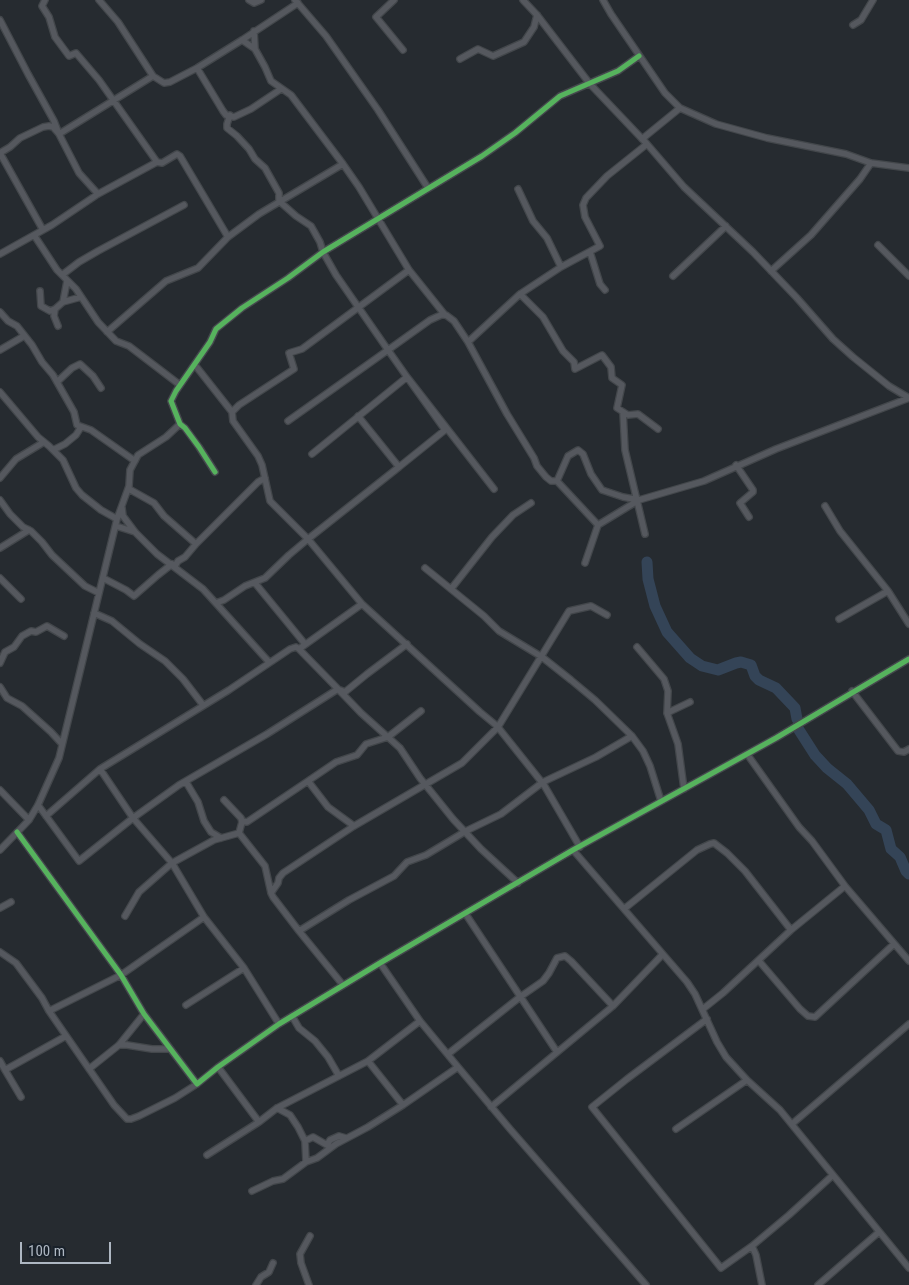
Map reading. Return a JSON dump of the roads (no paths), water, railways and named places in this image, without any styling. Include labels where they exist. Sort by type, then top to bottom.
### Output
[{"type":"street","points":[[45,0],[42,6],[49,17],[55,37],[69,56],[76,53],[99,80],[156,162]]},
{"type":"street","points":[[99,0],[118,22],[153,76],[161,82],[170,82],[197,68],[242,40],[296,2],[326,36],[378,110],[428,188]]},
{"type":"street","points":[[249,0],[254,3],[261,0]]},
{"type":"street","points":[[394,0],[376,17],[402,50]]},
{"type":"street","points":[[523,0],[537,15],[590,84],[684,187],[771,271],[853,357],[889,386],[909,398]]},
{"type":"street","points":[[603,0],[665,93],[680,108],[703,119],[767,138],[846,154],[871,163],[909,168]]},
{"type":"street","points":[[853,25],[861,20],[873,0]]},
{"type":"street","points":[[460,59],[478,49],[493,56],[524,42],[534,27],[537,15]]},
{"type":"street","points":[[0,20],[54,121],[58,134],[79,173],[98,194]]},
{"type":"street","points":[[254,32],[255,49]]},
{"type":"street","points":[[242,40],[255,49],[272,81],[293,98],[343,164],[409,270],[445,315],[454,321],[468,342],[507,414],[534,458],[540,472],[551,481],[557,481],[598,525]]},
{"type":"street","points":[[215,472],[199,446],[180,424],[171,401],[210,342],[216,329],[242,308],[282,283],[323,252],[482,156],[515,133],[560,96],[618,71],[639,56]]},
{"type":"street","points":[[197,68],[223,111],[226,115],[234,118],[281,89]]},
{"type":"street","points":[[58,134],[153,76]]},
{"type":"street","points":[[468,342],[520,294],[561,267],[600,246],[585,217],[583,205],[586,198],[680,108]]},
{"type":"street","points":[[216,603],[274,571],[308,539],[445,430],[359,308],[323,252],[311,226],[279,201],[279,193],[265,168],[254,159],[249,149],[227,128],[230,115]]},
{"type":"street","points":[[42,230],[0,153],[20,138],[43,127],[49,126],[58,134]]},
{"type":"street","points":[[0,254],[69,214],[98,194],[156,162],[162,163],[177,154],[180,156],[228,237]]},
{"type":"street","points":[[771,271],[811,235],[860,179],[871,163]]},
{"type":"street","points":[[107,332],[166,281],[198,268],[228,237],[279,201],[343,164]]},
{"type":"street","points":[[518,189],[533,221],[547,238],[561,267]]},
{"type":"street","points":[[62,275],[92,254],[184,205]]},
{"type":"street","points":[[672,276],[726,226]]},
{"type":"street","points":[[34,235],[45,253],[107,332],[116,341],[128,346],[180,385]]},
{"type":"street","points":[[878,245],[908,273]]},
{"type":"street","points":[[590,252],[600,284],[605,290]]},
{"type":"street","points":[[232,412],[239,405],[294,369],[289,353],[302,349],[409,270]]},
{"type":"street","points":[[63,302],[68,281]]},
{"type":"street","points":[[40,291],[41,306],[50,311],[55,310]]},
{"type":"street","points":[[520,294],[543,316],[563,351],[574,362],[575,369],[602,355],[611,367],[612,378],[622,385],[617,408],[628,415],[638,414],[658,428]]},
{"type":"street","points":[[58,326],[54,316],[55,310],[63,302],[81,297]]},
{"type":"street","points":[[0,312],[8,321],[17,326],[53,375],[74,412],[76,425],[91,430],[135,461]]},
{"type":"street","points":[[288,421],[438,316],[445,315]]},
{"type":"street","points":[[0,350],[24,336]]},
{"type":"street","points":[[57,382],[72,368],[80,364],[102,388]]},
{"type":"street","points":[[195,365],[226,407],[232,412],[233,421],[258,456],[270,501],[308,539],[362,604],[498,727],[543,782],[580,847]]},
{"type":"street","points":[[312,454],[407,378]]},
{"type":"street","points":[[407,378],[494,490]]},
{"type":"street","points":[[0,392],[38,437],[63,460],[76,488],[82,495],[117,522],[134,532]]},
{"type":"street","points":[[585,562],[598,525],[639,500],[704,480],[736,465],[909,398]]},
{"type":"street","points":[[623,412],[625,450],[646,534]]},
{"type":"street","points":[[358,416],[399,467]]},
{"type":"street","points":[[0,850],[29,820],[38,805],[59,758],[117,522],[128,489],[130,470],[138,455],[166,437],[180,424]]},
{"type":"street","points":[[53,450],[65,444],[76,435],[81,426]]},
{"type":"street","points":[[0,478],[16,459],[44,442]]},
{"type":"street","points":[[557,481],[568,456],[578,450],[583,454],[591,474],[602,490],[639,500]]},
{"type":"street","points":[[736,465],[752,488],[753,492],[740,503],[749,517]]},
{"type":"street","points":[[103,578],[134,596],[158,574],[174,565],[258,482],[265,478]]},
{"type":"street","points":[[128,489],[154,504],[164,516],[196,544]]},
{"type":"street","points":[[0,500],[10,514],[23,527],[29,530],[85,586],[99,593]]},
{"type":"street","points":[[450,589],[492,537],[513,516],[531,503]]},
{"type":"street","points":[[122,506],[123,516],[134,532],[150,547],[195,581],[269,662]]},
{"type":"street","points":[[825,506],[840,531],[888,591],[909,624]]},
{"type":"street","points":[[0,548],[29,530]]},
{"type":"street","points":[[425,568],[484,616],[499,631],[542,657],[595,700],[632,736],[643,751],[650,766],[661,802]]},
{"type":"street","points":[[0,578],[21,599]]},
{"type":"street","points":[[255,583],[306,644]]},
{"type":"street","points":[[839,618],[888,591]]},
{"type":"street","points":[[299,649],[362,604]]},
{"type":"street","points":[[271,893],[283,873],[354,826],[462,764],[498,727],[569,612],[591,606],[607,615]]},
{"type":"street","points":[[94,612],[112,621],[140,644],[166,661],[203,705]]},
{"type":"street","points":[[0,663],[5,652],[14,647],[22,636],[31,632],[36,632],[47,626],[64,636]]},
{"type":"street","points":[[338,689],[345,692],[407,644]]},
{"type":"street","points":[[46,816],[100,769],[229,690],[269,662],[296,647],[400,748],[453,819],[481,849],[518,882]]},
{"type":"street","points":[[637,647],[664,679],[668,691],[667,713],[678,744],[684,789]]},
{"type":"street","points":[[0,952],[16,963],[42,998],[114,1105],[127,1119],[131,1119],[175,1098],[279,1024],[464,913],[573,850],[747,754],[909,658]]},
{"type":"street","points":[[0,686],[7,698],[22,706],[52,732],[62,744]]},
{"type":"street","points":[[38,805],[79,861],[134,818],[186,782],[338,689]]},
{"type":"street","points":[[852,691],[898,751],[904,752],[909,748]]},
{"type":"street","points":[[667,713],[690,702]]},
{"type":"street","points":[[242,821],[247,822],[336,762],[357,754],[366,744],[388,737],[421,711]]},
{"type":"street","points":[[299,931],[349,900],[394,876],[407,862],[426,855],[466,831],[501,814],[543,782],[596,757],[632,736]]},
{"type":"street","points":[[747,754],[799,827],[812,841],[845,886],[909,961]]},
{"type":"street","points":[[100,769],[134,818],[172,863],[204,916],[244,968],[279,1024]]},
{"type":"street","points":[[308,781],[328,807],[354,826]]},
{"type":"street","points":[[186,782],[198,802],[204,821],[211,832],[221,838]]},
{"type":"street","points":[[0,790],[29,820]]},
{"type":"street","points":[[224,800],[236,811],[242,821],[239,833]]},
{"type":"street","points":[[17,832],[121,975],[144,1014],[197,1084]]},
{"type":"street","points":[[125,916],[139,892],[172,863],[214,840],[239,833]]},
{"type":"street","points":[[239,833],[265,866],[271,893],[343,986]]},
{"type":"street","points":[[624,909],[697,850],[714,844],[727,853],[745,872],[791,930]]},
{"type":"street","points":[[573,850],[687,982],[703,1009],[717,1042],[726,1056],[747,1080],[780,1110],[909,1268]]},
{"type":"street","points":[[703,1009],[759,961],[791,930],[845,886]]},
{"type":"street","points":[[0,908],[11,902]]},
{"type":"street","points":[[464,913],[557,1052]]},
{"type":"street","points":[[49,1011],[121,975],[204,916]]},
{"type":"street","points":[[759,961],[800,1009],[808,1016],[815,1017],[894,944]]},
{"type":"street","points":[[491,1107],[613,1006],[662,955]]},
{"type":"street","points":[[448,1054],[520,996],[543,981],[550,973],[557,958],[565,956],[578,967],[613,1006]]},
{"type":"street","points":[[380,963],[420,1021],[491,1107],[646,1285]]},
{"type":"street","points":[[186,1006],[244,968]]},
{"type":"street","points":[[89,1069],[119,1045],[144,1014]]},
{"type":"street","points":[[292,1016],[299,1028],[315,1041],[328,1057],[339,1076]]},
{"type":"street","points":[[707,1019],[627,1079],[592,1108],[721,1268],[752,1246],[833,1175]]},
{"type":"street","points":[[207,1155],[278,1108],[368,1061],[420,1021]]},
{"type":"street","points":[[792,1124],[909,1024]]},
{"type":"street","points":[[5,1070],[66,1036]]},
{"type":"street","points":[[119,1045],[170,1049]]},
{"type":"street","points":[[0,1061],[21,1097]]},
{"type":"street","points":[[368,1061],[403,1105]]},
{"type":"street","points":[[218,1066],[258,1122]]},
{"type":"street","points":[[252,1191],[273,1181],[283,1179],[306,1162],[317,1158],[336,1144],[403,1105],[458,1067]]},
{"type":"street","points":[[676,1129],[747,1080]]},
{"type":"street","points":[[278,1108],[290,1115],[305,1141],[306,1162]]},
{"type":"street","points":[[305,1141],[313,1138],[327,1145],[330,1140],[339,1136],[346,1138]]},
{"type":"street","points":[[818,1285],[879,1232]]},
{"type":"street","points":[[309,1285],[301,1263],[300,1254],[310,1236]]},
{"type":"street","points":[[752,1246],[756,1254],[762,1285]]},
{"type":"street","points":[[256,1285],[261,1277],[268,1272],[273,1263]]},
{"type":"waterway","points":[[647,562],[648,579],[655,606],[667,632],[690,658],[702,666],[718,670],[741,662],[751,665],[755,676],[759,680],[776,688],[795,708],[797,719]]},
{"type":"waterway","points":[[799,730],[815,755],[827,768],[847,784],[869,810],[876,824],[886,830],[891,849],[900,857],[909,874]]}]
